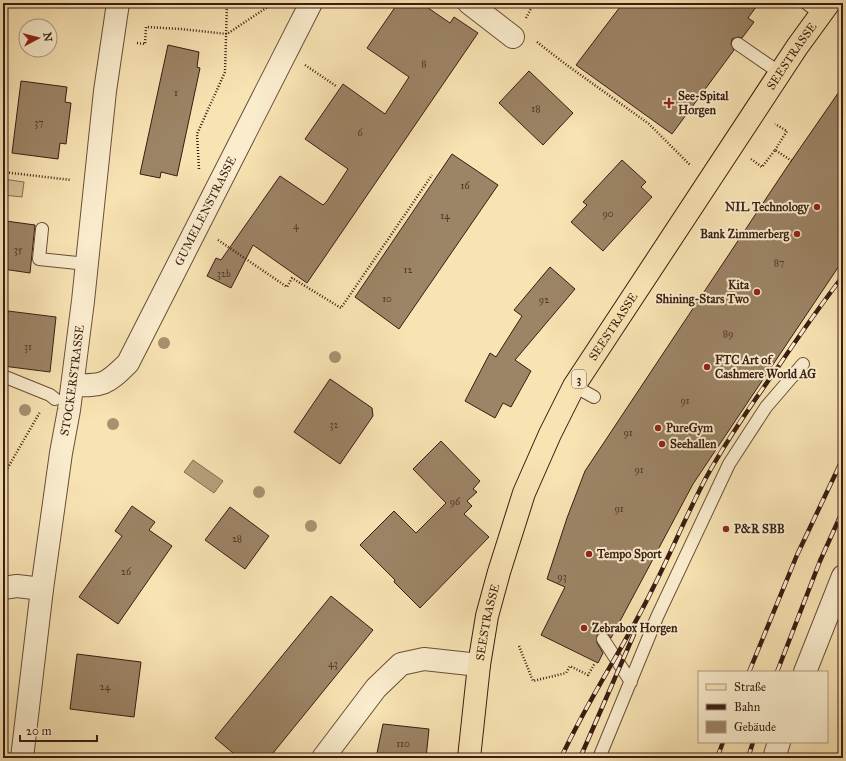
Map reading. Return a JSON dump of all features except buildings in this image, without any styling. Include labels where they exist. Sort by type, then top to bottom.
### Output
[{"type":"main road","name":"SEESTRASSE","points":[[469,758],[479,665],[487,616],[501,563],[524,493],[550,434],[574,386],[780,73],[819,7]]},
{"type":"street","name":"STOCKERSTRASSE","points":[[22,758],[42,589],[61,453],[73,385],[105,91],[118,3]]},
{"type":"street","name":"GUMELENSTRASSE","points":[[73,385],[96,385],[107,382],[128,363],[311,3]]},
{"type":"street","points":[[468,3],[513,37]]},
{"type":"street","points":[[805,671],[843,576]]},
{"type":"street","points":[[3,588],[17,586],[42,589]]},
{"type":"street","points":[[323,758],[376,688],[401,664],[424,659],[479,665]]},
{"type":"street","points":[[774,758],[779,743]]},
{"type":"lane","points":[[738,44],[780,73]]},
{"type":"lane","points":[[42,229],[39,259],[87,264]]},
{"type":"lane","points":[[599,758],[658,616],[729,464],[766,407],[803,364]]},
{"type":"lane","points":[[3,376],[52,397]]},
{"type":"lane","points":[[574,386],[594,397]]},
{"type":"lane","points":[[603,639],[631,682]]},
{"type":"path","points":[[199,173],[197,134],[225,72],[227,3]]},
{"type":"path","points":[[132,42],[145,44],[146,27],[227,34],[269,6],[281,3]]},
{"type":"path","points":[[536,41],[649,124],[692,166]]},
{"type":"path","points":[[303,64],[336,86]]},
{"type":"path","points":[[649,124],[652,120]]},
{"type":"path","points":[[747,157],[762,167],[775,150],[787,131],[772,122]]},
{"type":"path","points":[[775,150],[792,161]]},
{"type":"path","points":[[3,172],[77,181]]},
{"type":"path","points":[[198,226],[287,286],[292,278],[341,308],[432,175]]},
{"type":"path","points":[[3,476],[52,397]]},
{"type":"path","points":[[519,646],[533,681],[566,673],[570,666],[588,675],[593,665]]},
{"type":"shaded area","points":[[3,179],[24,182],[22,197],[3,195]]},
{"type":"shaded area","points":[[193,460],[223,481],[214,493],[184,472]]},
{"type":"railway","points":[[561,758],[583,715],[642,610],[715,462],[750,407],[843,276]]},
{"type":"railway","points":[[749,671],[797,555],[843,458]]},
{"type":"railway","points":[[777,671],[820,561],[843,510]]},
{"type":"railway","points":[[580,758],[635,632]]},
{"type":"railway","points":[[717,758],[723,743]]},
{"type":"railway","points":[[748,758],[753,743]]},
{"type":"place","name":"See-Spital Horgen","points":[[669,103]]},
{"type":"place","name":"NIL Technology","points":[[817,207]]},
{"type":"place","name":"Bank Zimmerberg","points":[[797,234]]},
{"type":"place","name":"Kita Shining-Stars Two","points":[[757,292]]},
{"type":"place","name":"FTC Art of Cashmere World AG","points":[[707,367]]},
{"type":"place","name":"PureGym","points":[[658,428]]},
{"type":"place","name":"Seehallen","points":[[662,444]]},
{"type":"place","name":"P&R SBB","points":[[726,529]]},
{"type":"place","name":"Tempo Sport","points":[[589,554]]},
{"type":"place","name":"Zebrabox Horgen","points":[[584,628]]}]
